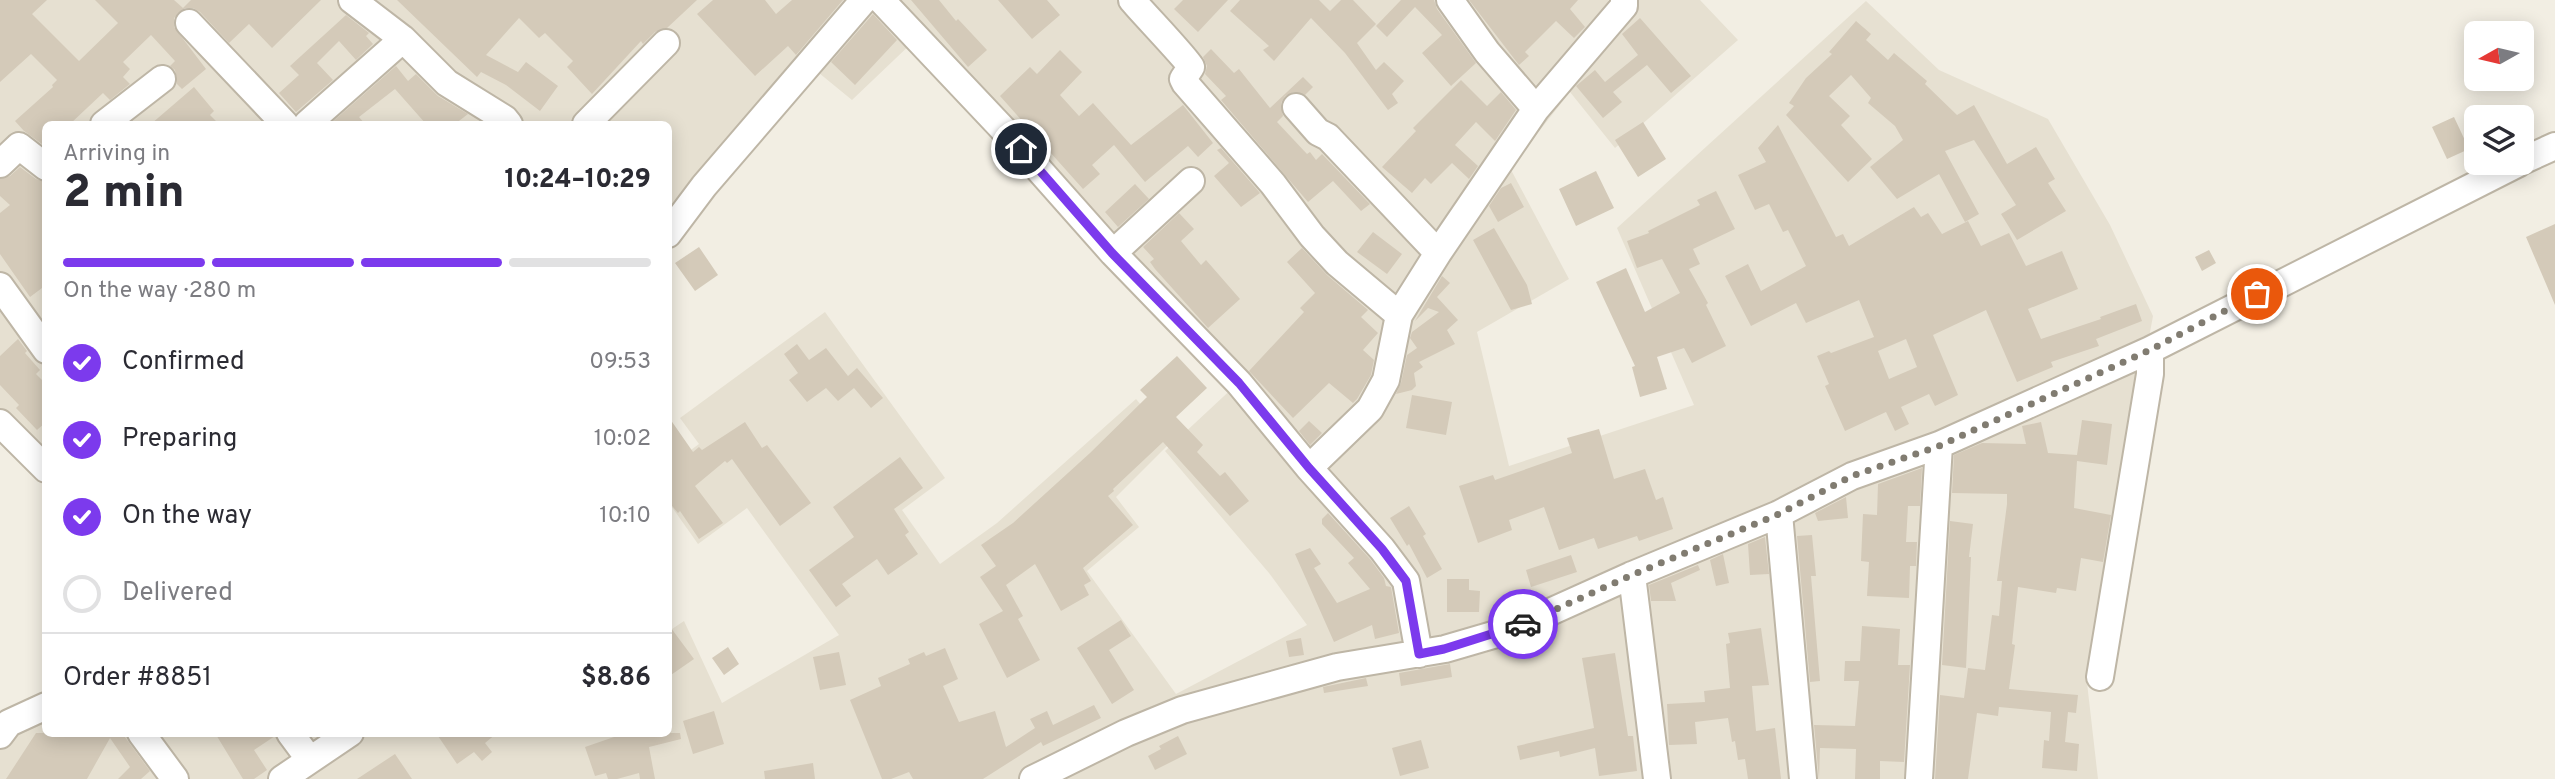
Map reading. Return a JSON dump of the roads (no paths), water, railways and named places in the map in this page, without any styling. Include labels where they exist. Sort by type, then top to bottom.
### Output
[{"type":"street","points":[[352,0],[402,39],[447,83],[507,121]]},
{"type":"street","points":[[672,229],[704,186],[864,0]]},
{"type":"street","points":[[881,0],[1002,128],[1112,253],[1239,383],[1309,468],[1382,549],[1406,581],[1419,654]]},
{"type":"street","points":[[1132,0],[1178,53],[1188,60],[1191,67],[1183,79],[1185,83],[1273,184],[1312,236],[1337,262],[1399,316]]},
{"type":"street","points":[[1450,0],[1487,52],[1536,109]]},
{"type":"street","points":[[1309,468],[1370,409],[1386,380],[1399,316],[1438,253],[1536,109],[1624,6],[1624,0]]},
{"type":"street","points":[[189,23],[282,121]]},
{"type":"street","points":[[309,121],[402,39]]},
{"type":"street","points":[[589,121],[666,43]]},
{"type":"street","points":[[108,121],[162,79]]},
{"type":"street","points":[[1296,107],[1438,253]]},
{"type":"street","points":[[0,164],[19,146],[42,164]]},
{"type":"street","points":[[2534,156],[2555,146]]},
{"type":"street","points":[[1032,779],[1126,733],[1182,710],[1337,667],[1444,649],[1510,630],[1632,575],[1779,514],[1852,476],[1939,446],[2150,350],[2494,175]]},
{"type":"street","points":[[1112,253],[1191,181]]},
{"type":"street","points":[[0,286],[42,345]]},
{"type":"street","points":[[2100,677],[2150,374],[2150,350]]},
{"type":"street","points":[[0,423],[42,465]]},
{"type":"street","points":[[1919,779],[1939,446]]},
{"type":"street","points":[[1779,514],[1803,779]]},
{"type":"street","points":[[1632,575],[1657,779]]},
{"type":"street","points":[[0,735],[9,723],[42,708]]},
{"type":"street","points":[[144,737],[175,779]]},
{"type":"street","points":[[293,737],[310,760]]},
{"type":"street","points":[[282,779],[344,737]]}]
